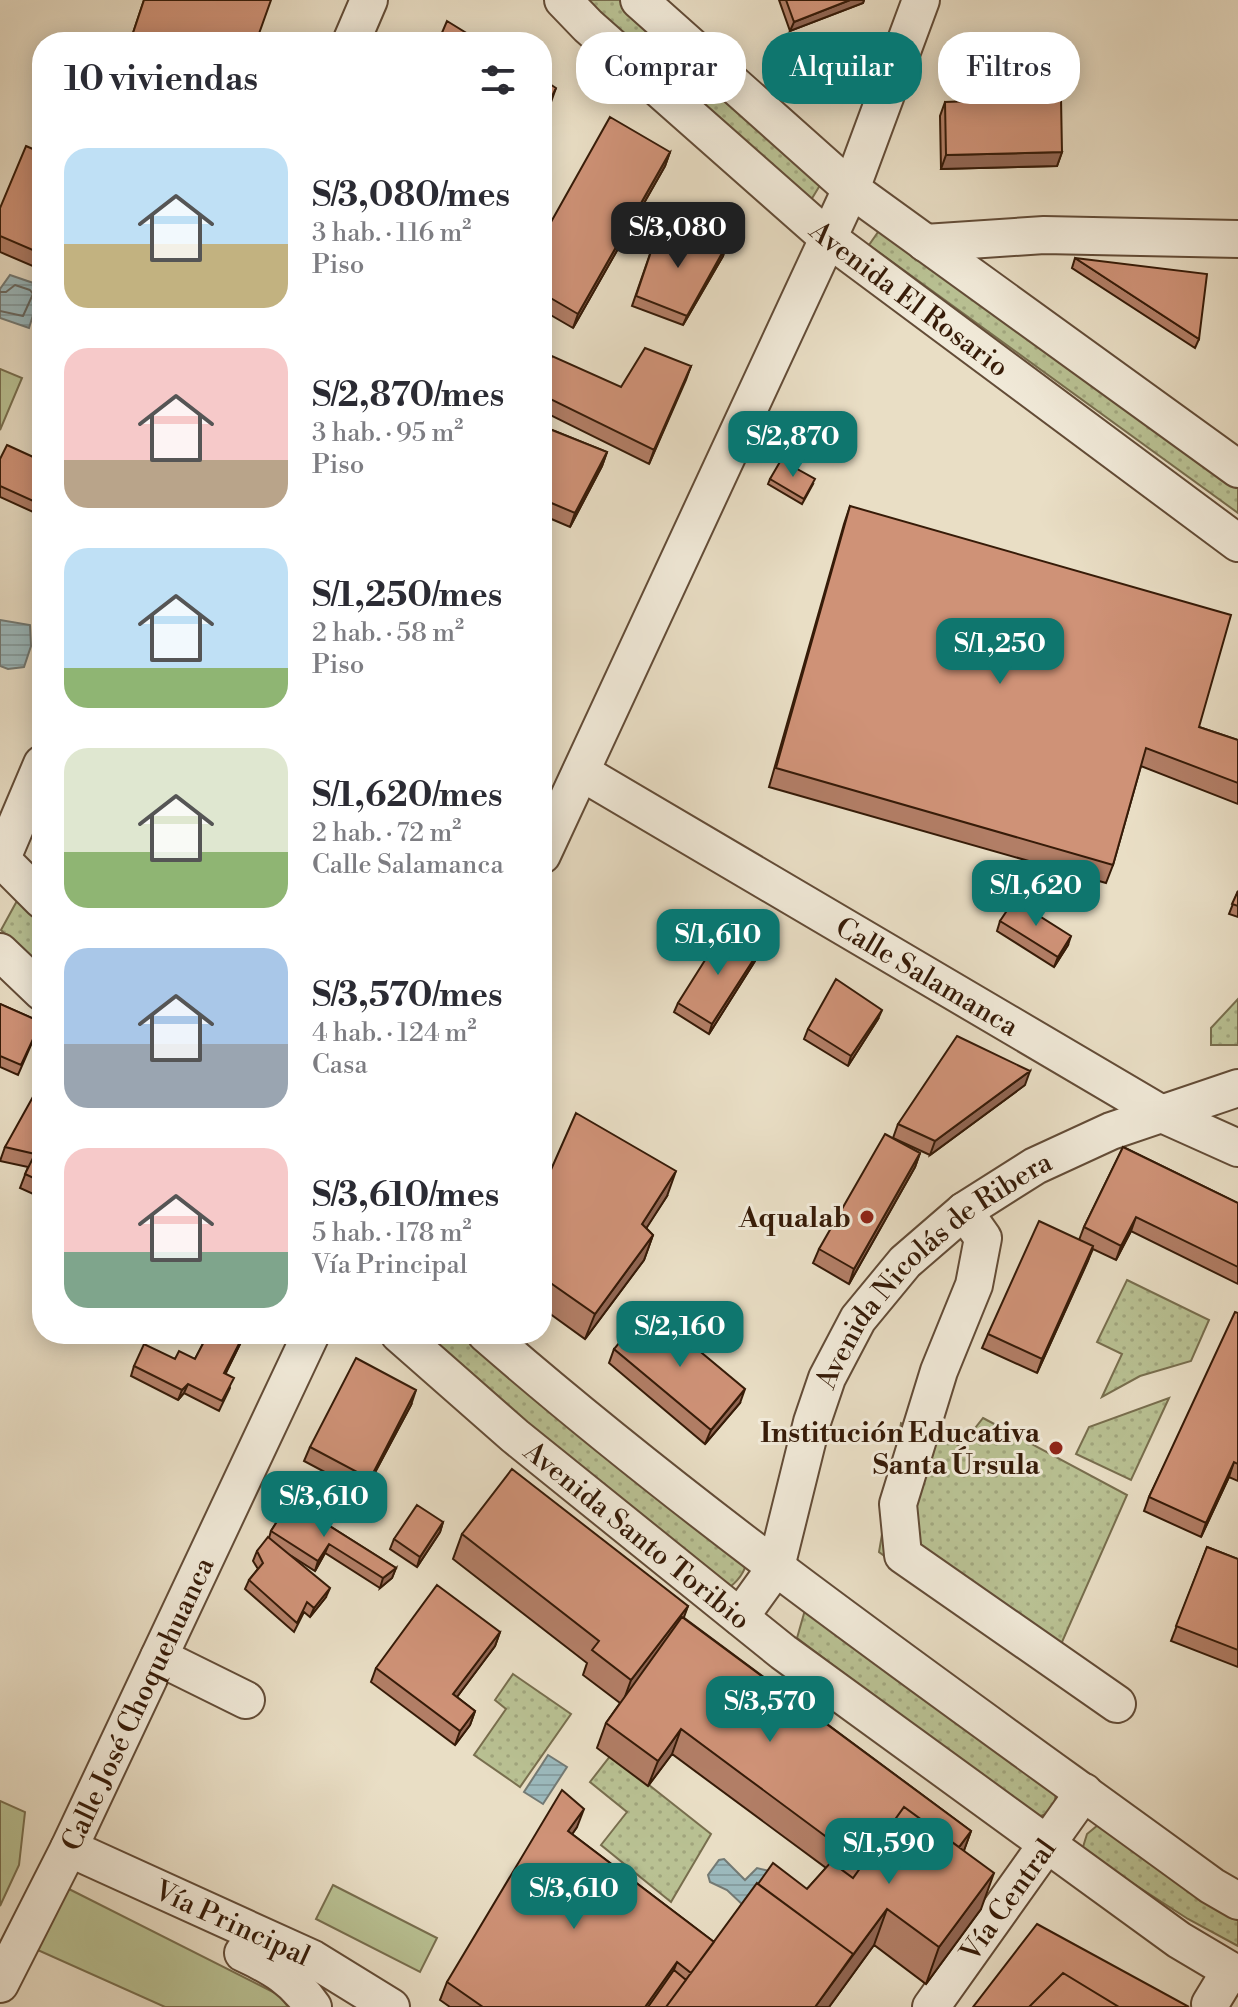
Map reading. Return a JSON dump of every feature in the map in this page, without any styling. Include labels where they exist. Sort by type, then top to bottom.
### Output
[{"type":"street","points":[[355,32],[369,0]]},
{"type":"street","name":"Avenida El Rosario","points":[[563,0],[588,26],[828,238],[1238,543]]},
{"type":"street","name":"Avenida El Rosario","points":[[639,0],[851,189],[1238,469]]},
{"type":"street","points":[[552,834],[851,189],[921,0]]},
{"type":"street","points":[[993,293],[1011,261],[1044,235]]},
{"type":"street","points":[[925,243],[1044,235],[1238,239]]},
{"type":"street","name":"Calle Salamanca","points":[[581,772],[1160,1113],[1238,1148]]},
{"type":"street","points":[[32,787],[0,860],[32,890]]},
{"type":"street","points":[[0,952],[32,982]]},
{"type":"street","name":"Avenida Nicolás de Ribera","points":[[739,1630],[776,1567],[812,1422],[827,1378],[843,1343],[887,1281],[964,1211],[1035,1166],[1160,1113],[1238,1088]]},
{"type":"street","points":[[964,1211],[983,1238],[974,1285],[939,1371],[898,1504],[903,1555],[1117,1704]]},
{"type":"street","name":"Calle José Choquehuanca","points":[[0,1984],[64,1857],[306,1344]]},
{"type":"street","name":"Avenida Santo Toribio","points":[[410,1344],[739,1630],[1048,1844],[1179,1940],[1234,1973]]},
{"type":"street","name":"Avenida Santo Toribio","points":[[497,1344],[550,1390],[776,1567],[1212,1886],[1238,1901]]},
{"type":"street","points":[[159,1657],[246,1700]]},
{"type":"street","name":"Vía Central","points":[[931,2007],[1084,1792]]},
{"type":"street","points":[[64,1857],[274,1967],[291,1979],[313,2007]]},
{"type":"street","name":"Vía Principal","points":[[64,1857],[313,1959],[381,2000]]},
{"type":"street","points":[[1210,2004],[1234,1973]]},
{"type":"street","points":[[330,2007],[336,1998],[355,1990],[381,2000]]},
{"type":"green space","points":[[578,0],[623,0],[660,32],[614,32]]},
{"type":"green space","points":[[695,104],[742,104],[825,177],[808,205]]},
{"type":"green space","points":[[883,225],[1238,483],[1238,513],[869,245]]},
{"type":"green space","points":[[0,369],[22,378],[0,430]]},
{"type":"green space","points":[[18,899],[32,913],[32,961],[1,930]]},
{"type":"green space","points":[[1238,999],[1238,1045],[1211,1045],[1211,1028]]},
{"type":"green space","points":[[1127,1280],[1209,1320],[1191,1361],[1140,1376],[1102,1397],[1122,1354],[1097,1342]]},
{"type":"green space","points":[[426,1344],[481,1344],[746,1552],[741,1576],[730,1587]]},
{"type":"green space","points":[[1169,1398],[1131,1480],[1076,1454],[1089,1427]]},
{"type":"green space","points":[[983,1418],[1127,1495],[1047,1676],[879,1552],[901,1423],[961,1446]]},
{"type":"green space","points":[[807,1603],[1056,1793],[1051,1811],[1034,1817],[797,1638]]},
{"type":"green space","points":[[513,1674],[571,1714],[520,1787],[474,1755],[506,1709],[495,1700]]},
{"type":"green space","points":[[611,1755],[711,1834],[671,1902],[601,1845],[627,1812],[590,1782]]},
{"type":"green space","points":[[0,1801],[25,1812],[19,1865],[0,1906]]},
{"type":"green space","points":[[1098,1825],[1238,1909],[1238,1946],[1188,1919],[1089,1855],[1083,1847],[1087,1834]]},
{"type":"green space","points":[[333,1885],[437,1938],[420,1972],[316,1919]]},
{"type":"green space","points":[[65,1887],[279,1995],[288,2007],[165,2007],[31,1947]]},
{"type":"water","points":[[10,275],[32,283],[29,328],[0,318],[0,289]]},
{"type":"water","points":[[0,620],[30,625],[31,646],[24,667],[8,669],[0,666]]},
{"type":"water","points":[[548,1755],[567,1767],[543,1804],[524,1792]]},
{"type":"water","points":[[724,1859],[745,1880],[757,1868],[769,1871],[745,1907],[727,1890],[710,1882],[708,1875],[719,1860]]},
{"type":"building","points":[[144,0],[271,0],[260,32],[133,32]]},
{"type":"building","points":[[786,0],[850,0],[794,22]]},
{"type":"building","points":[[447,21],[465,32],[442,32]]},
{"type":"building","points":[[945,104],[1061,104],[1062,152],[946,155]]},
{"type":"building","points":[[610,117],[670,152],[578,314],[552,299],[552,220]]},
{"type":"building","points":[[26,146],[32,149],[32,250],[0,236],[0,208]]},
{"type":"building","points":[[659,228],[726,246],[687,316],[636,296]]},
{"type":"building","points":[[1075,258],[1207,274],[1199,339]]},
{"type":"building","points":[[645,348],[691,366],[654,450],[552,400],[552,356],[621,387]]},
{"type":"building","points":[[552,430],[607,452],[575,513],[552,503]]},
{"type":"building","points":[[7,445],[32,456],[32,500],[0,486],[0,459]]},
{"type":"building","points":[[781,460],[815,479],[804,499],[770,479]]},
{"type":"building","points":[[850,506],[1231,615],[1199,727],[1238,740],[1238,783],[1146,748],[1113,865],[776,768]]},
{"type":"building","points":[[1238,891],[1238,906],[1232,904]]},
{"type":"building","points":[[1014,900],[1071,936],[1058,957],[1000,921]]},
{"type":"building","points":[[724,930],[759,951],[712,1024],[678,1003]]},
{"type":"building","points":[[836,979],[882,1010],[851,1056],[808,1029]]},
{"type":"building","points":[[0,1004],[32,1018],[32,1041],[21,1065],[0,1056]]},
{"type":"building","points":[[957,1036],[1030,1071],[935,1141],[898,1124]]},
{"type":"building","points":[[32,1099],[32,1153],[5,1147]]},
{"type":"building","points":[[576,1113],[676,1171],[642,1224],[653,1235],[595,1314],[552,1284],[552,1167]]},
{"type":"building","points":[[885,1134],[920,1153],[854,1269],[819,1249]]},
{"type":"building","points":[[1123,1147],[1238,1203],[1238,1267],[1136,1217],[1121,1246],[1084,1227]]},
{"type":"building","points":[[32,1160],[32,1177],[25,1174]]},
{"type":"building","points":[[1039,1221],[1093,1246],[1042,1359],[988,1334]]},
{"type":"building","points":[[648,1308],[745,1389],[711,1430],[614,1349]]},
{"type":"building","points":[[1235,1312],[1238,1313],[1238,1464],[1234,1462],[1206,1523],[1149,1497]]},
{"type":"building","points":[[144,1344],[175,1359],[179,1351],[195,1359],[203,1344],[239,1344],[224,1373],[234,1378],[222,1401],[188,1384],[182,1390],[134,1366]]},
{"type":"building","points":[[356,1358],[416,1390],[370,1479],[310,1447]]},
{"type":"building","points":[[512,1469],[688,1606],[631,1680],[592,1650],[599,1641],[462,1534]]},
{"type":"building","points":[[290,1501],[396,1568],[383,1578],[329,1544],[318,1561],[271,1531]]},
{"type":"building","points":[[417,1505],[443,1522],[420,1557],[394,1539]]},
{"type":"building","points":[[268,1537],[330,1588],[314,1608],[307,1602],[297,1623],[249,1580],[263,1563],[257,1551]]},
{"type":"building","points":[[1207,1547],[1238,1559],[1238,1650],[1176,1626]]},
{"type":"building","points":[[437,1585],[500,1632],[453,1694],[475,1711],[460,1731],[376,1668]]},
{"type":"building","points":[[682,1617],[971,1831],[959,1847],[904,1807],[853,1878],[834,1864],[844,1850],[681,1729],[658,1761],[606,1723]]},
{"type":"building","points":[[562,1790],[584,1809],[568,1831],[714,1942],[691,1973],[677,1962],[645,2007],[483,2007],[447,1982]]},
{"type":"building","points":[[904,1807],[994,1873],[939,1947],[887,1909],[852,1956],[758,1884],[773,1863],[807,1889],[831,1862],[853,1878]]},
{"type":"building","points":[[757,1883],[853,1954],[815,2007],[666,2007]]},
{"type":"building","points":[[1037,1924],[1189,2007],[1119,2007],[1063,1973],[1029,2007],[973,2007]]},
{"type":"building","points":[[674,1970],[686,1980],[666,2007],[648,2007]]},
{"type":"building","points":[[1063,1973],[1119,2007],[1029,2007]]},
{"type":"place","name":"Aqualab","points":[[867,1217]]},
{"type":"place","name":"Institución Educativa Santa Úrsula","points":[[1056,1448]]}]
